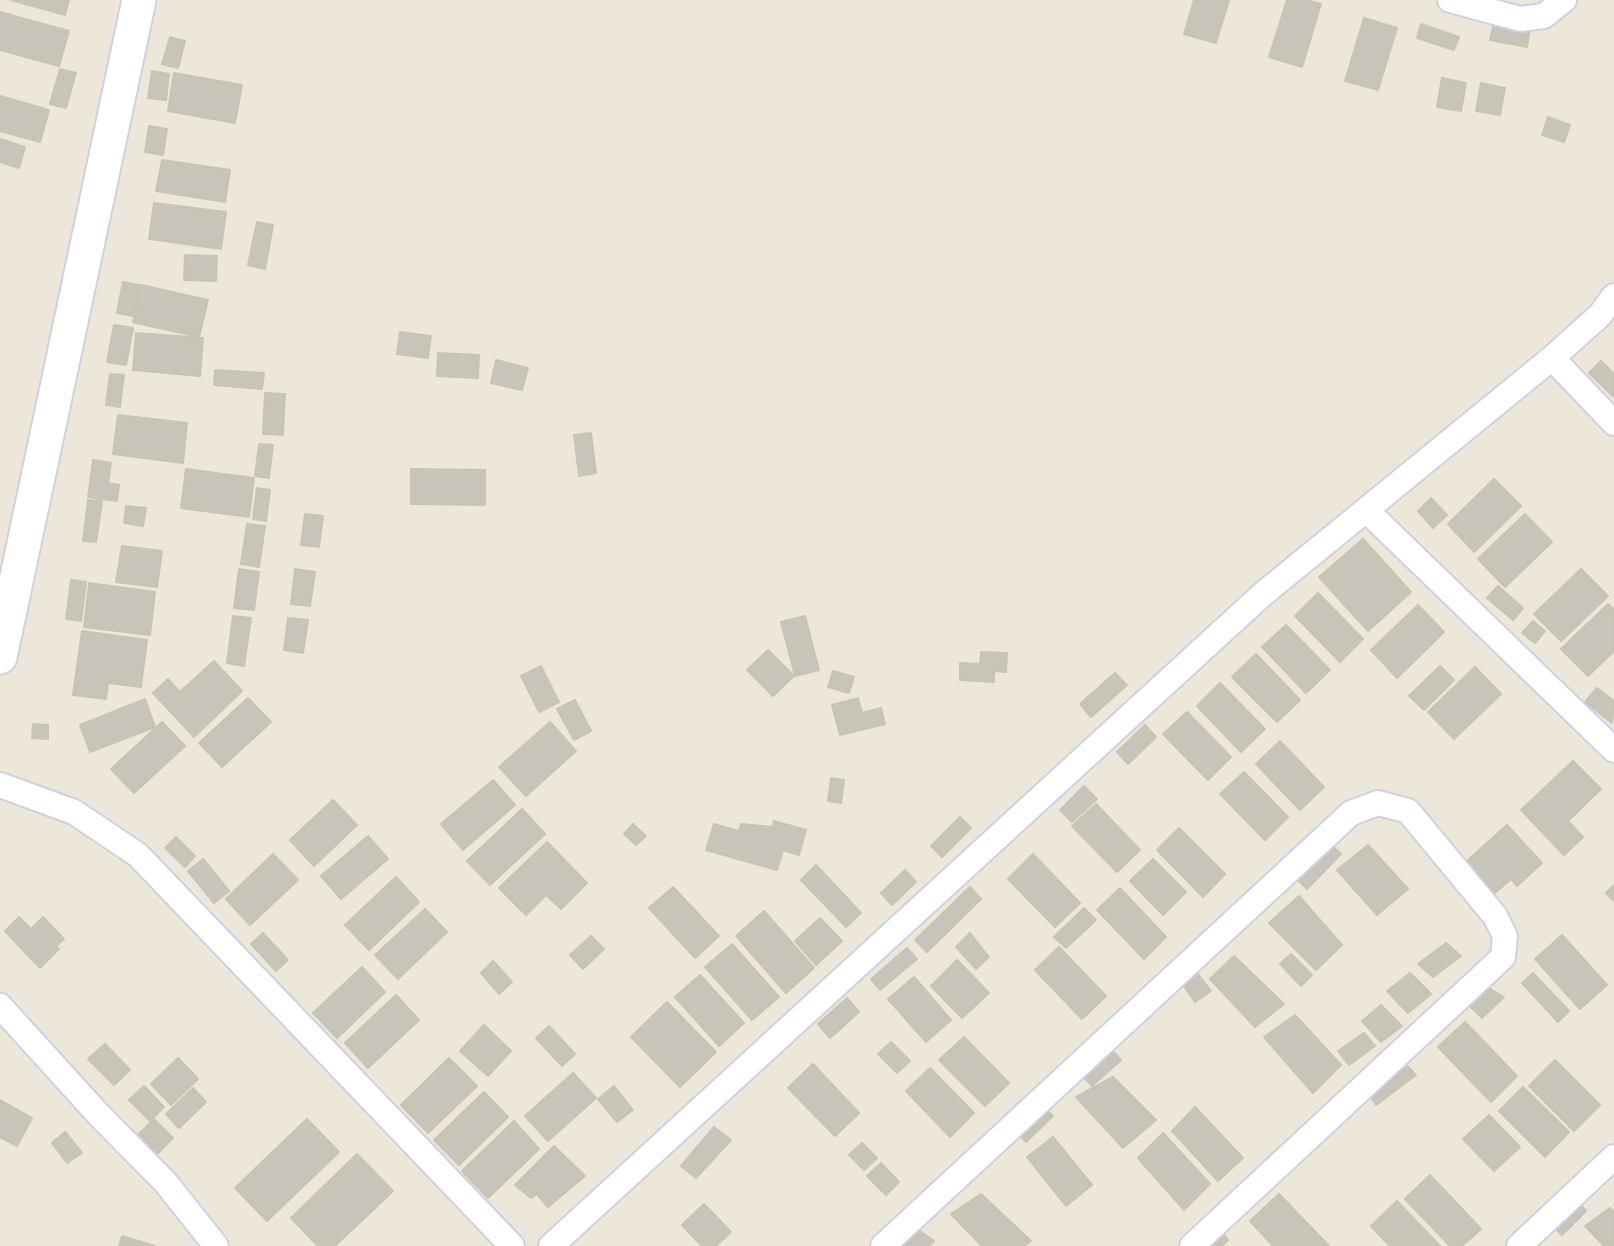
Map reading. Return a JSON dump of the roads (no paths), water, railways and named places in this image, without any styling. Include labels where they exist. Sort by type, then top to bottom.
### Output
[{"type":"street","points":[[0,657],[139,0]]},
{"type":"street","points":[[1450,0],[1520,19],[1544,16],[1564,0]]},
{"type":"street","points":[[551,1246],[1263,594],[1552,358],[1600,315],[1614,296]]},
{"type":"street","points":[[1552,358],[1614,423]]},
{"type":"street","points":[[1366,510],[1614,750]]},
{"type":"street","points":[[0,785],[74,812],[138,855],[512,1246]]},
{"type":"street","points":[[883,1246],[1351,813],[1378,803],[1408,811],[1495,916],[1504,936],[1503,957],[1192,1246]]},
{"type":"street","points":[[0,1006],[166,1183],[216,1246]]},
{"type":"street","points":[[1519,1246],[1614,1157]]}]
